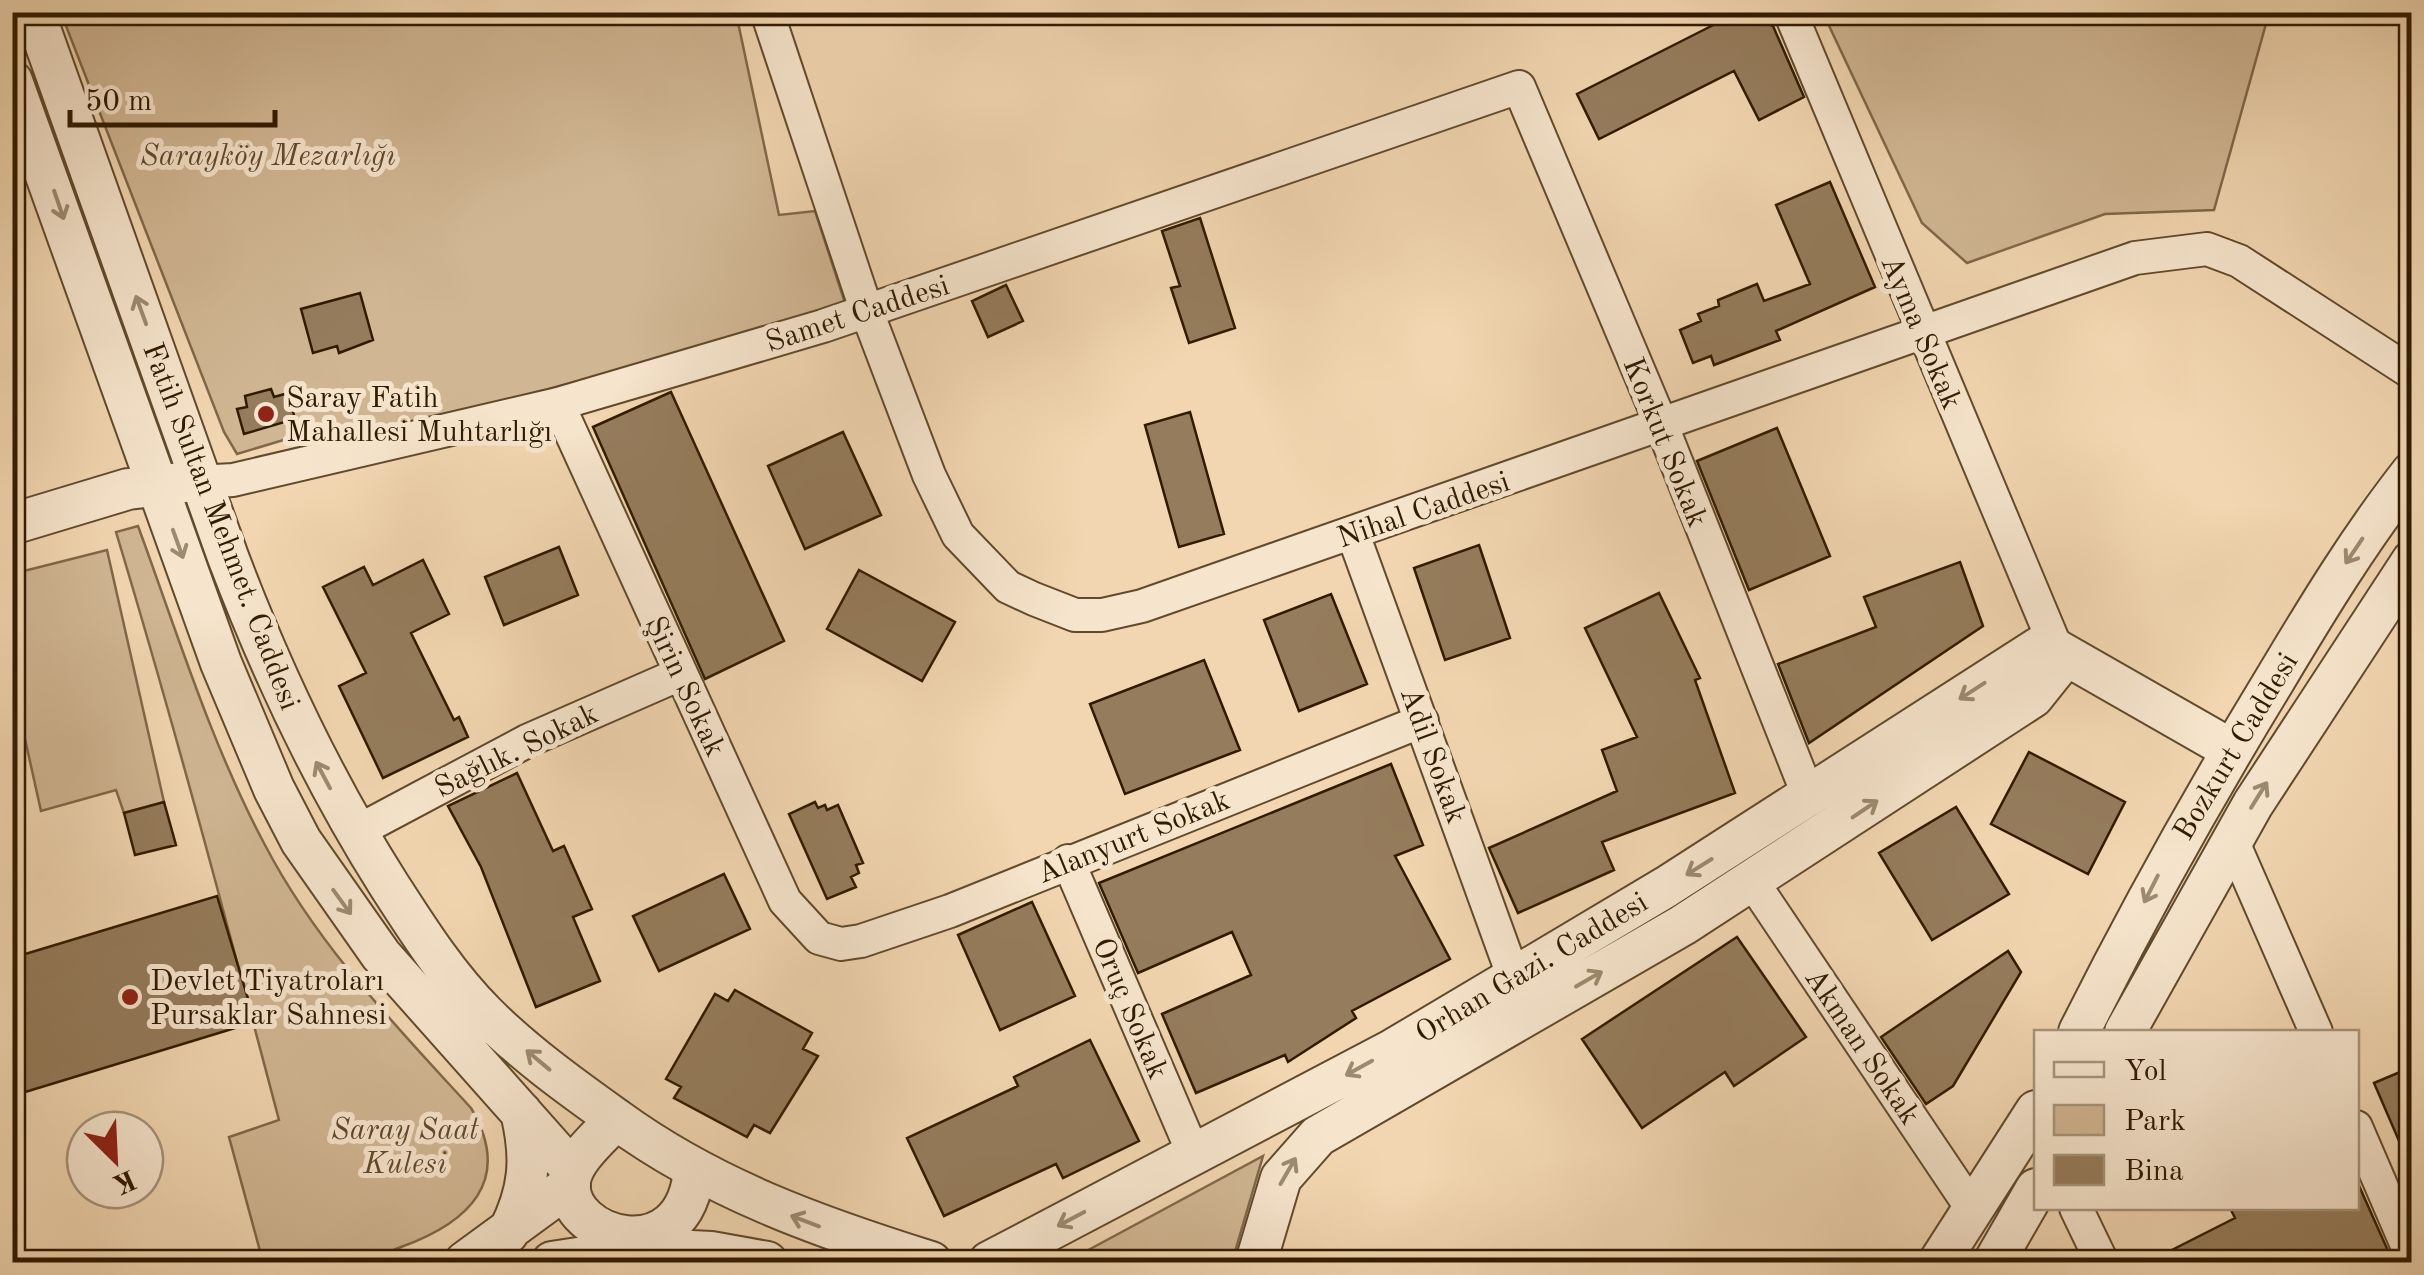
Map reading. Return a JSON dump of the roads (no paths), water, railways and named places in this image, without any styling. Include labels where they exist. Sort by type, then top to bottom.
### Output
[{"type":"street","name":"Fatih Sultan Mehmet. Caddesi","points":[[34,12],[180,483],[247,732],[301,841],[402,981],[521,1112],[572,1178],[574,1203],[590,1227],[641,1249],[711,1252],[767,1262]]},
{"type":"street","name":"Nihal Caddesi","points":[[767,12],[867,312],[929,475],[958,535],[1008,587],[1075,615],[1102,615],[1142,606],[2135,258],[2207,249],[2239,261],[2412,374]]},
{"type":"street","name":"Ayma Sokak","points":[[1790,12],[2057,650]]},
{"type":"street","name":"Fatih Sultan Mehmet. Caddesi","points":[[12,81],[180,483],[314,758],[426,942],[473,1001],[521,1046],[616,1119],[694,1169],[800,1219],[930,1262]]},
{"type":"street","name":"Samet Caddesi","points":[[180,483],[233,480],[558,404],[867,312],[1519,87]]},
{"type":"street","name":"Korkut Sokak","points":[[1519,87],[1662,426],[1809,798]]},
{"type":"street","name":"Şirin Sokak","points":[[558,404],[786,901],[819,938],[841,944]]},
{"type":"street","name":"Bozkurt Caddesi","points":[[2079,1030],[2157,878],[2232,750],[2342,569],[2412,472]]},
{"type":"street","points":[[12,524],[180,483]]},
{"type":"street","name":"Adil Sokak","points":[[1352,534],[1520,996]]},
{"type":"street","name":"Bozkurt Caddesi","points":[[2126,1030],[2232,840],[2412,561]]},
{"type":"street","name":"Orhan Gazi. Caddesi","points":[[989,1262],[1310,1096],[1520,996],[1752,882],[2033,697],[2057,667],[2057,650],[2038,648],[2023,657],[1809,798],[1520,996],[1318,1136],[1298,1154],[1282,1178],[1256,1262]]},
{"type":"street","points":[[2057,650],[2232,750]]},
{"type":"street","name":"Sağlık. Sokak","points":[[356,832],[526,741],[680,674]]},
{"type":"street","name":"Alanyurt Sokak","points":[[841,944],[861,942],[950,910],[1422,721]]},
{"type":"street","points":[[2232,840],[2315,1030]]},
{"type":"street","name":"Oruç Sokak","points":[[1068,862],[1194,1155]]},
{"type":"street","name":"Akman Sokak","points":[[1752,882],[1973,1210]]},
{"type":"street","points":[[508,1234],[523,1204],[530,1167],[521,1112]]},
{"type":"street","points":[[1939,1262],[2034,1114]]},
{"type":"street","points":[[465,1262],[508,1234],[572,1178],[616,1119]]},
{"type":"street","points":[[2359,1134],[2412,1258]]},
{"type":"street","points":[[552,1262],[641,1249],[680,1228],[688,1212],[694,1169]]},
{"type":"street","points":[[1994,1262],[2034,1192]]},
{"type":"street","points":[[2077,1210],[2102,1262]]},
{"type":"place","name":"Saray Fatih Mahallesi Muhtarlığı","points":[[266,414]]},
{"type":"place","name":"Devlet Tiyatroları Pursaklar Sahnesi","points":[[130,997]]},
{"type":"park label","name":"Sarayköy Mezarlığı","points":[[268,155]]},
{"type":"park label","name":"Saray Saat Kulesi","points":[[405,1146]]}]
